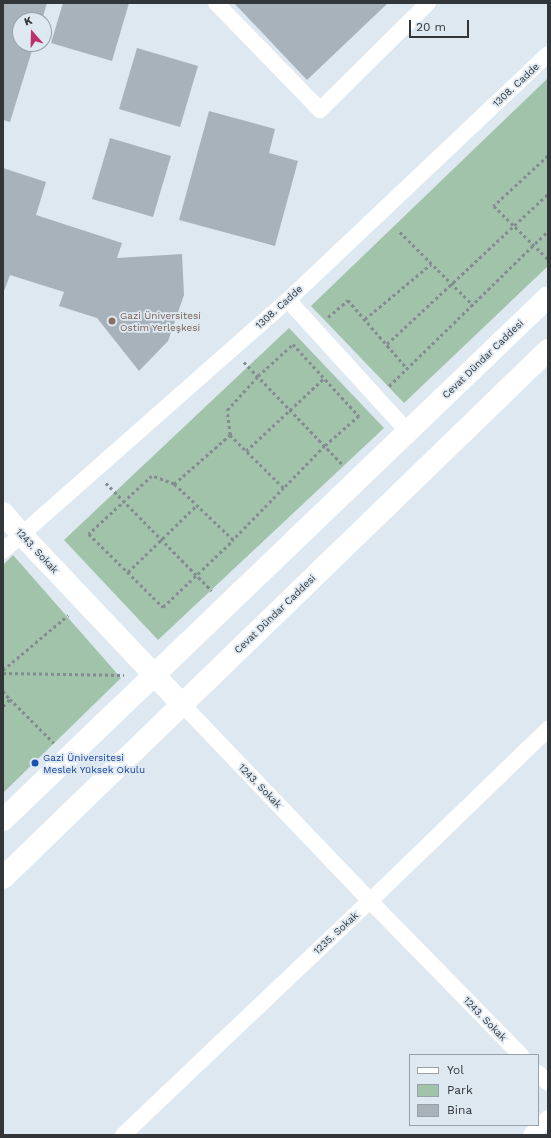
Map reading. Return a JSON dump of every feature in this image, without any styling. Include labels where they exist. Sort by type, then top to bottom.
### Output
[{"type":"street","points":[[216,3],[320,110],[424,4]]},
{"type":"street","name":"1308. Cadde","points":[[3,551],[288,300],[548,54]]},
{"type":"street","name":"Cevat Dündar Caddesi","points":[[3,820],[548,297]]},
{"type":"street","points":[[288,300],[408,432]]},
{"type":"street","name":"Cevat Dündar Caddesi","points":[[3,878],[548,350]]},
{"type":"street","name":"1243. Sokak","points":[[3,513],[84,601],[370,901],[520,1054]]},
{"type":"street","name":"1235. Sokak","points":[[123,1135],[370,901],[548,729]]},
{"type":"street","points":[[539,1074],[548,1083]]},
{"type":"street","points":[[531,1135],[548,1118]]},
{"type":"path","points":[[548,156],[494,206],[548,259]]},
{"type":"path","points":[[545,158],[548,161]]},
{"type":"path","points":[[387,344],[548,194]]},
{"type":"path","points":[[377,398],[548,231]]},
{"type":"path","points":[[400,232],[473,305]]},
{"type":"path","points":[[365,319],[431,264]]},
{"type":"path","points":[[314,329],[348,300],[407,368]]},
{"type":"path","points":[[233,540],[174,484],[152,476],[89,534],[163,607],[233,540],[284,488],[325,446],[359,416],[293,344],[258,376],[227,410],[230,435],[284,488]]},
{"type":"path","points":[[232,350],[357,480]]},
{"type":"path","points":[[246,451],[324,378]]},
{"type":"path","points":[[174,484],[230,435]]},
{"type":"path","points":[[94,470],[226,606]]},
{"type":"path","points":[[128,572],[160,539],[197,505]]},
{"type":"path","points":[[3,670],[84,601]]},
{"type":"path","points":[[3,673],[155,675]]},
{"type":"path","points":[[3,691],[69,757]]},
{"type":"path","points":[[3,706],[10,699]]},
{"type":"green space","points":[[548,78],[548,266],[404,403],[311,306]]},
{"type":"green space","points":[[289,328],[384,428],[158,640],[64,540]]},
{"type":"green space","points":[[13,555],[121,678],[3,793],[3,565]]},
{"type":"building","points":[[3,3],[47,3],[44,12],[12,12],[12,52],[32,52],[10,122],[3,120]]},
{"type":"building","points":[[63,3],[129,3],[112,61],[52,43]]},
{"type":"building","points":[[234,3],[388,3],[307,80]]},
{"type":"building","points":[[137,48],[198,66],[180,127],[119,109]]},
{"type":"building","points":[[209,111],[275,129],[269,153],[298,161],[275,246],[179,220]]},
{"type":"building","points":[[110,138],[171,156],[153,217],[92,199]]},
{"type":"building","points":[[3,168],[46,182],[36,215],[122,243],[117,258],[182,254],[184,295],[168,341],[139,371],[97,318],[59,306],[64,292],[10,275],[3,294]]},
{"type":"place","name":"Gazi Üniversitesi Ostim Yerleşkesi","points":[[112,321]]},
{"type":"place","name":"Gazi Üniversitesi Meslek Yüksek Okulu","points":[[35,763]]}]
